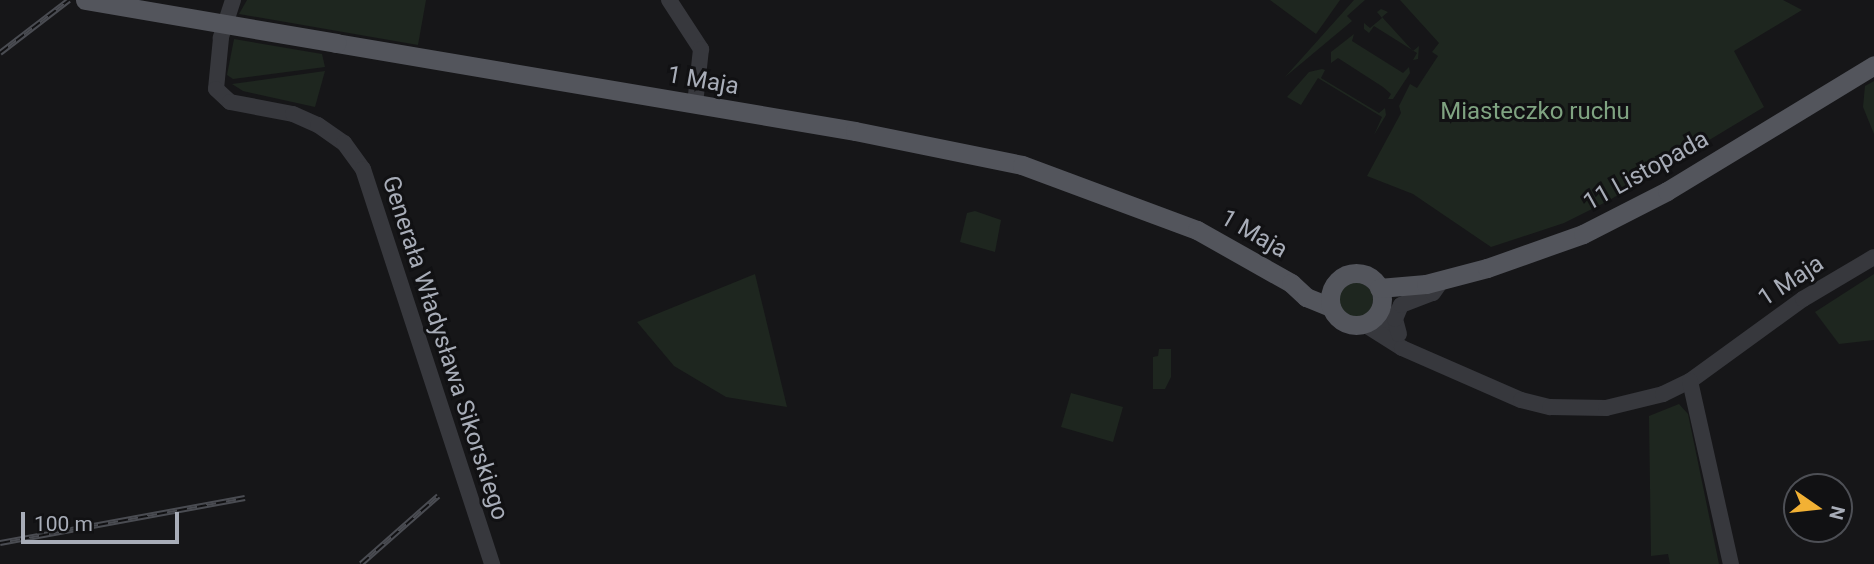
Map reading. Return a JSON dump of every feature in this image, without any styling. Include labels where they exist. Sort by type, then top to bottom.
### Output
[{"type":"main road","name":"1 Maja","points":[[85,0],[695,104],[1022,164],[1166,216],[1291,283],[1331,298]]},
{"type":"main road","name":"11 Listopada","points":[[1375,308],[1434,282],[1519,259],[1583,234],[1667,191],[1874,65]]},
{"type":"main road","points":[[1359,274],[1375,308],[1346,323],[1331,298],[1343,277],[1359,274]]},
{"type":"street","name":"Generała Władysława Sikorskiego","points":[[233,0],[214,82],[219,95],[234,103],[293,114],[318,125],[344,143],[363,169],[492,564]]},
{"type":"street","points":[[669,0],[701,49],[695,104]]},
{"type":"street","name":"1 Maja","points":[[1375,308],[1402,348],[1426,355],[1499,392],[1550,407],[1606,408],[1663,394],[1690,381],[1803,299],[1874,257]]},
{"type":"street","points":[[1399,334],[1395,319],[1401,305],[1433,293],[1434,282]]},
{"type":"street","name":"1 Maja","points":[[1375,308],[1399,334],[1426,355]]},
{"type":"street","points":[[1690,381],[1731,564]]},
{"type":"green space","points":[[247,0],[426,0],[418,45],[239,14]]},
{"type":"green space","points":[[1270,0],[1340,0],[1316,34]]},
{"type":"green space","points":[[1354,0],[1365,0],[1347,16],[1352,21],[1285,77]]},
{"type":"green space","name":"Miasteczko ruchu","points":[[1400,0],[1783,0],[1802,10],[1734,51],[1764,107],[1608,201],[1564,223],[1491,247],[1413,194],[1367,176],[1401,113],[1399,106],[1410,84],[1417,88],[1438,56],[1432,52],[1439,43]]},
{"type":"green space","points":[[1381,9],[1388,12],[1382,17],[1412,50],[1374,26],[1369,33],[1364,29],[1364,23],[1370,28],[1382,18],[1377,12]]},
{"type":"green space","points":[[1354,34],[1352,41],[1403,73],[1409,67],[1410,73],[1393,99],[1388,99],[1391,94],[1383,87],[1338,58],[1331,63],[1331,52]]},
{"type":"green space","points":[[234,39],[322,54],[325,67],[233,79],[227,75]]},
{"type":"green space","points":[[1419,46],[1418,59],[1413,60],[1417,53],[1413,51]]},
{"type":"green space","points":[[1325,70],[1321,78],[1379,113],[1385,108],[1386,115],[1374,135],[1382,117],[1318,78],[1301,105],[1287,97],[1309,72]]},
{"type":"green space","points":[[325,71],[315,107],[243,91],[232,84]]},
{"type":"green space","points":[[1874,81],[1874,134],[1863,107],[1865,86]]},
{"type":"green space","points":[[975,211],[1001,220],[995,252],[960,242],[967,213]]},
{"type":"green space","points":[[755,274],[787,407],[726,397],[674,366],[637,322]]},
{"type":"green space","points":[[1874,274],[1874,340],[1839,344],[1815,312]]},
{"type":"green space","points":[[1355,282],[1368,287],[1373,300],[1368,313],[1355,318],[1342,313],[1337,300],[1342,287]]},
{"type":"green space","points":[[1159,349],[1171,349],[1171,377],[1165,389],[1153,389],[1153,357],[1158,356]]},
{"type":"green space","points":[[1071,393],[1123,407],[1113,442],[1061,427]]},
{"type":"green space","points":[[1679,404],[1688,414],[1719,564],[1670,564],[1668,554],[1651,556],[1649,416]]},
{"type":"railway","points":[[0,53],[69,0]]},
{"type":"railway","points":[[361,564],[438,496]]},
{"type":"railway","points":[[0,543],[245,498]]}]
